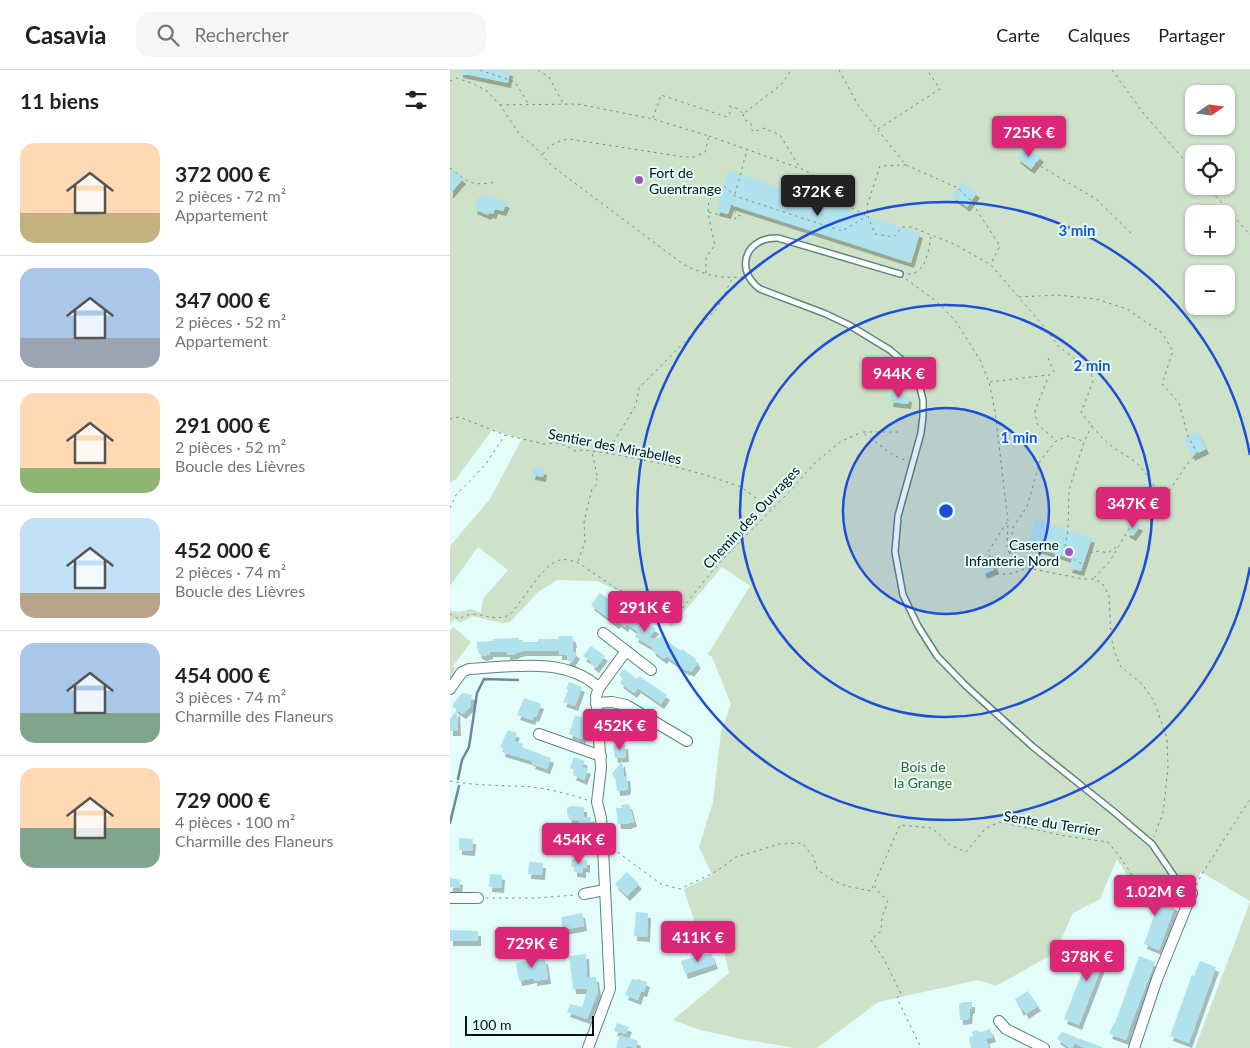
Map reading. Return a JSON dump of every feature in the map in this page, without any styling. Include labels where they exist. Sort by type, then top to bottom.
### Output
[{"type":"street","points":[[603,633],[651,670]]},
{"type":"street","points":[[588,1048],[610,989],[601,818],[593,801],[601,768],[596,696],[599,688],[626,651]]},
{"type":"street","points":[[450,689],[462,672],[469,669],[546,667],[554,667],[590,680],[599,688]]},
{"type":"street","points":[[596,704],[612,702],[626,705],[687,742]]},
{"type":"street","points":[[539,734],[601,756]]},
{"type":"street","points":[[584,894],[604,890]]},
{"type":"street","points":[[1134,1048],[1157,979],[1192,892]]},
{"type":"street","points":[[450,898],[478,898]]},
{"type":"street","points":[[999,1021],[1006,1029],[1044,1048]]},
{"type":"lane","points":[[900,274],[778,238],[761,240],[754,245],[748,252],[745,268],[752,284],[760,289],[826,314],[849,325],[890,350],[904,362],[914,377],[923,400],[921,433],[898,516],[895,552],[903,595],[918,626],[937,656],[966,686],[1032,746],[1152,844],[1178,882],[1192,892]]},
{"type":"path","points":[[480,70],[515,82],[529,104]]},
{"type":"path","points":[[538,70],[549,77],[564,104]]},
{"type":"path","points":[[743,114],[782,84],[791,70]]},
{"type":"path","points":[[839,70],[858,105],[906,165]]},
{"type":"path","points":[[878,129],[940,89],[927,70]]},
{"type":"path","points":[[1112,70],[1144,114],[1185,161]]},
{"type":"path","points":[[450,80],[457,78],[487,91],[500,105],[520,135],[552,166],[683,264],[695,271],[706,274],[733,278],[747,276]]},
{"type":"path","points":[[653,119],[661,96],[727,116],[733,108]]},
{"type":"path","points":[[500,105],[578,104],[653,119],[709,136],[800,168],[828,184],[852,208],[868,216]]},
{"type":"path","points":[[729,106],[739,109],[745,120],[751,123],[751,129],[754,132],[763,128],[780,135],[800,168]]},
{"type":"path","points":[[542,155],[549,146],[557,141],[569,139],[694,157],[705,152],[709,136]]},
{"type":"path","points":[[735,196],[747,149]]},
{"type":"path","points":[[1035,163],[1096,199],[1132,234]]},
{"type":"path","points":[[991,265],[1000,246],[971,201],[958,188],[906,165],[880,166],[867,206],[868,216],[875,234],[894,237],[902,227],[911,227],[954,244],[991,265],[1046,329],[1058,346],[1090,370],[1092,381],[1081,413],[1110,446],[1132,459],[1151,479],[1162,502]]},
{"type":"path","points":[[450,168],[463,179],[476,185],[497,182]]},
{"type":"path","points":[[706,274],[706,257],[715,245],[708,212],[710,196],[716,189],[724,186],[735,196],[842,231],[868,216]]},
{"type":"path","points":[[1215,195],[1250,235]]},
{"type":"path","points":[[730,205],[737,215],[741,216]]},
{"type":"path","points":[[708,212],[735,219],[737,215]]},
{"type":"path","points":[[900,274],[914,274],[921,269],[928,255],[931,236]]},
{"type":"path","points":[[900,274],[921,289],[955,320],[980,360],[989,382],[995,411],[1008,521],[1007,549],[1010,554],[1016,561],[1028,568],[1083,579],[1094,579],[1102,584],[1109,595],[1111,637],[1115,653],[1122,667],[1142,684],[1154,701],[1168,738],[1168,768],[1163,813],[1152,844]]},
{"type":"path","points":[[606,453],[636,405],[639,388],[718,309],[733,278]]},
{"type":"path","points":[[1019,297],[1057,294],[1096,299],[1127,309],[1162,333],[1173,351],[1162,384],[1179,402],[1188,436],[1197,453],[1185,467],[1162,502],[1133,522],[1110,561],[1094,579]]},
{"type":"path","points":[[989,382],[1049,374],[1054,371],[1048,358]]},
{"type":"path","points":[[1049,374],[1035,411],[1037,424],[1056,441]]},
{"type":"path","name":"Sentier des Mirabelles","points":[[450,418],[459,418],[505,435],[544,444],[556,443],[567,446],[575,451],[606,453],[664,464],[741,487],[771,509]]},
{"type":"path","points":[[1092,424],[1068,490],[1068,530],[1064,551],[1084,565],[1089,553],[1099,551],[1108,553],[1119,544]]},
{"type":"path","points":[[862,432],[893,455],[912,462]]},
{"type":"path","points":[[862,432],[898,432]]},
{"type":"path","name":"Chemin des Ouvrages","points":[[577,562],[617,589],[676,616],[719,563],[815,463],[840,442],[862,432]]},
{"type":"path","points":[[450,508],[456,495],[485,465],[505,435]]},
{"type":"path","points":[[1010,554],[1013,527],[1027,507],[1040,461],[1056,441],[1068,436],[1084,442]]},
{"type":"path","points":[[450,614],[460,619],[472,613],[492,619],[505,617],[511,614],[540,575],[551,564],[562,559],[577,562],[585,542],[584,522],[592,488],[596,485],[597,480],[592,451]]},
{"type":"path","points":[[1008,521],[988,552],[996,573],[1002,575],[1012,574],[1028,568]]},
{"type":"path","points":[[450,781],[502,787],[532,787],[566,793],[593,801]]},
{"type":"path","points":[[1192,892],[1250,798]]},
{"type":"path","name":"Sente du Terrier","points":[[874,885],[900,825],[932,828],[950,844],[966,852],[985,829],[999,822],[1065,836],[1108,842],[1138,884],[1176,897],[1185,907]]},
{"type":"path","points":[[603,848],[616,851],[661,884],[680,889],[717,871],[736,857],[780,844],[802,842],[813,856],[817,869],[830,879],[846,886],[871,891],[874,885],[888,902],[882,916],[880,931],[871,940],[884,959],[901,994],[897,998],[921,1048]]},
{"type":"path","points":[[478,898],[536,898],[584,894]]},
{"type":"green space","name":"Bois de la Grange","points":[[450,70],[1250,70],[1250,901],[1201,872],[1185,902],[1132,883],[1117,859],[1100,899],[1073,913],[1055,953],[996,986],[978,980],[878,1002],[817,1048],[795,1048],[741,1039],[700,1030],[673,1020],[729,973],[721,939],[697,930],[684,889],[712,875],[699,847],[713,802],[721,732],[731,704],[712,657],[708,654],[750,586],[722,567],[670,628],[666,613],[597,581],[557,580],[538,592],[510,622],[502,623],[472,616],[460,623],[454,619],[450,625],[450,611],[460,612],[471,609],[481,613],[483,599],[508,570],[478,547],[450,586],[450,546],[490,499],[522,439],[492,430],[456,479],[450,483]]},
{"type":"green space","points":[[453,627],[471,642],[453,666],[457,671],[450,681],[450,631]]},
{"type":"green space","points":[[1250,902],[1250,1048],[1195,1048]]},
{"type":"building","points":[[460,70],[510,71],[508,83],[460,73]]},
{"type":"building","points":[[1027,146],[1041,157],[1031,169],[1017,158]]},
{"type":"building","points":[[450,168],[463,179],[450,194]]},
{"type":"building","points":[[729,171],[920,233],[911,263],[731,205],[728,214],[716,211]]},
{"type":"building","points":[[962,182],[977,193],[967,207],[952,196]]},
{"type":"building","points":[[483,194],[507,203],[503,211],[495,209],[493,214],[489,213],[488,215],[474,209],[478,197],[482,198]]},
{"type":"building","points":[[891,394],[909,397],[908,404],[890,402]]},
{"type":"building","points":[[1198,432],[1206,449],[1192,456],[1184,438]]},
{"type":"building","points":[[534,467],[544,470],[543,477],[532,475]]},
{"type":"building","name":"Caserne Infanterie Nord","points":[[1036,519],[1092,538],[1081,571],[1069,568],[1072,559],[1027,545]]},
{"type":"building","points":[[1133,522],[1140,526],[1133,536],[1126,532]]},
{"type":"building","points":[[991,555],[996,569],[984,574],[979,559]]},
{"type":"building","points":[[600,593],[641,623],[643,620],[656,629],[648,639],[662,637],[696,659],[698,663],[691,672],[666,656],[664,659],[653,651],[652,647],[635,637],[638,632],[627,624],[625,627],[618,622],[616,624],[591,605]]},
{"type":"building","points":[[559,636],[572,636],[574,642],[573,651],[577,654],[571,663],[567,660],[567,655],[559,655],[559,651],[523,651],[507,655],[507,652],[490,652],[490,654],[484,656],[479,654],[477,647],[477,642],[493,641],[493,639],[519,638],[523,642],[538,642],[538,639],[558,639]]},
{"type":"building","points":[[591,646],[605,656],[596,668],[591,664],[592,662],[583,656]]},
{"type":"building","points":[[624,669],[637,679],[639,676],[667,695],[661,704],[638,688],[634,693],[620,683],[623,679],[619,675]]},
{"type":"building","points":[[569,682],[582,687],[575,706],[563,702]]},
{"type":"building","points":[[462,693],[472,695],[470,707],[463,714],[453,707],[453,704]]},
{"type":"building","points":[[524,698],[541,704],[536,717],[534,716],[532,720],[517,715]]},
{"type":"building","points":[[457,710],[458,731],[450,731],[450,719]]},
{"type":"building","points":[[575,715],[586,719],[582,730],[585,731],[582,739],[569,734]]},
{"type":"building","points":[[626,715],[626,719],[631,718],[632,732],[618,734],[618,728],[613,729],[613,716]]},
{"type":"building","points":[[508,730],[517,733],[514,741],[523,744],[522,747],[551,758],[547,769],[532,764],[533,762],[529,760],[502,752],[503,748],[500,747]]},
{"type":"building","points":[[625,744],[626,757],[615,758],[613,745]]},
{"type":"building","points":[[574,757],[585,761],[582,767],[588,769],[584,780],[573,775],[575,770],[570,768]]},
{"type":"building","points":[[622,761],[628,787],[627,790],[617,791],[616,781],[612,774]]},
{"type":"building","points":[[629,804],[634,822],[618,824],[616,808],[622,808],[621,805]]},
{"type":"building","points":[[571,806],[584,807],[584,817],[591,817],[588,835],[579,835],[578,821],[568,819],[567,808]]},
{"type":"building","points":[[459,838],[473,839],[472,851],[459,850]]},
{"type":"building","points":[[572,859],[587,860],[587,868],[583,867],[583,873],[574,872],[574,867],[571,867]]},
{"type":"building","points":[[529,862],[543,863],[542,875],[528,874]]},
{"type":"building","points":[[627,872],[639,884],[627,896],[615,884]]},
{"type":"building","points":[[490,874],[502,875],[501,888],[489,887]]},
{"type":"building","points":[[450,878],[460,880],[459,888],[450,887]]},
{"type":"building","points":[[1123,885],[1150,895],[1155,894],[1159,902],[1160,900],[1175,906],[1159,950],[1144,944],[1158,905],[1121,891]]},
{"type":"building","points":[[636,912],[648,913],[647,937],[634,936]]},
{"type":"building","points":[[582,913],[584,926],[563,930],[561,917]]},
{"type":"building","points":[[450,930],[478,931],[478,941],[450,941]]},
{"type":"building","points":[[1095,939],[1110,945],[1079,1025],[1064,1019]]},
{"type":"building","points":[[711,953],[715,964],[685,974],[681,961]]},
{"type":"building","points":[[586,954],[587,978],[596,977],[598,992],[587,1019],[567,1012],[570,1004],[582,1007],[588,989],[573,989],[569,956]]},
{"type":"building","points":[[537,955],[538,960],[545,959],[548,979],[534,981],[534,978],[519,981],[516,963],[528,961],[528,957]]},
{"type":"building","points":[[1139,956],[1155,962],[1126,1040],[1109,1034],[1115,1023]]},
{"type":"building","points":[[1200,961],[1216,967],[1189,1043],[1170,1036],[1192,975],[1194,976]]},
{"type":"building","points":[[632,979],[647,982],[644,992],[641,991],[638,1000],[625,995]]},
{"type":"building","points":[[1028,991],[1038,1006],[1026,1014],[1023,1009],[1021,1011],[1015,999]]},
{"type":"building","points":[[972,1002],[972,1008],[970,1009],[969,1019],[960,1020],[959,1004]]},
{"type":"building","points":[[617,1023],[629,1027],[626,1034],[614,1031]]},
{"type":"building","points":[[990,1029],[993,1037],[986,1039],[989,1048],[971,1048],[969,1037],[973,1036],[972,1032]]},
{"type":"building","points":[[1062,1032],[1102,1048],[1084,1048],[1075,1043],[1070,1048],[1057,1039]]},
{"type":"building","points":[[620,1035],[638,1041],[636,1048],[627,1046],[626,1048],[616,1048]]},
{"type":"waterway","points":[[458,779],[462,760],[469,747],[477,693],[484,679],[518,680]]},
{"type":"waterway","points":[[450,823],[459,786]]},
{"type":"place","name":"Fort de Guentrange","points":[[639,180]]},
{"type":"place","name":"Caserne Infanterie Nord","points":[[1069,552]]}]
